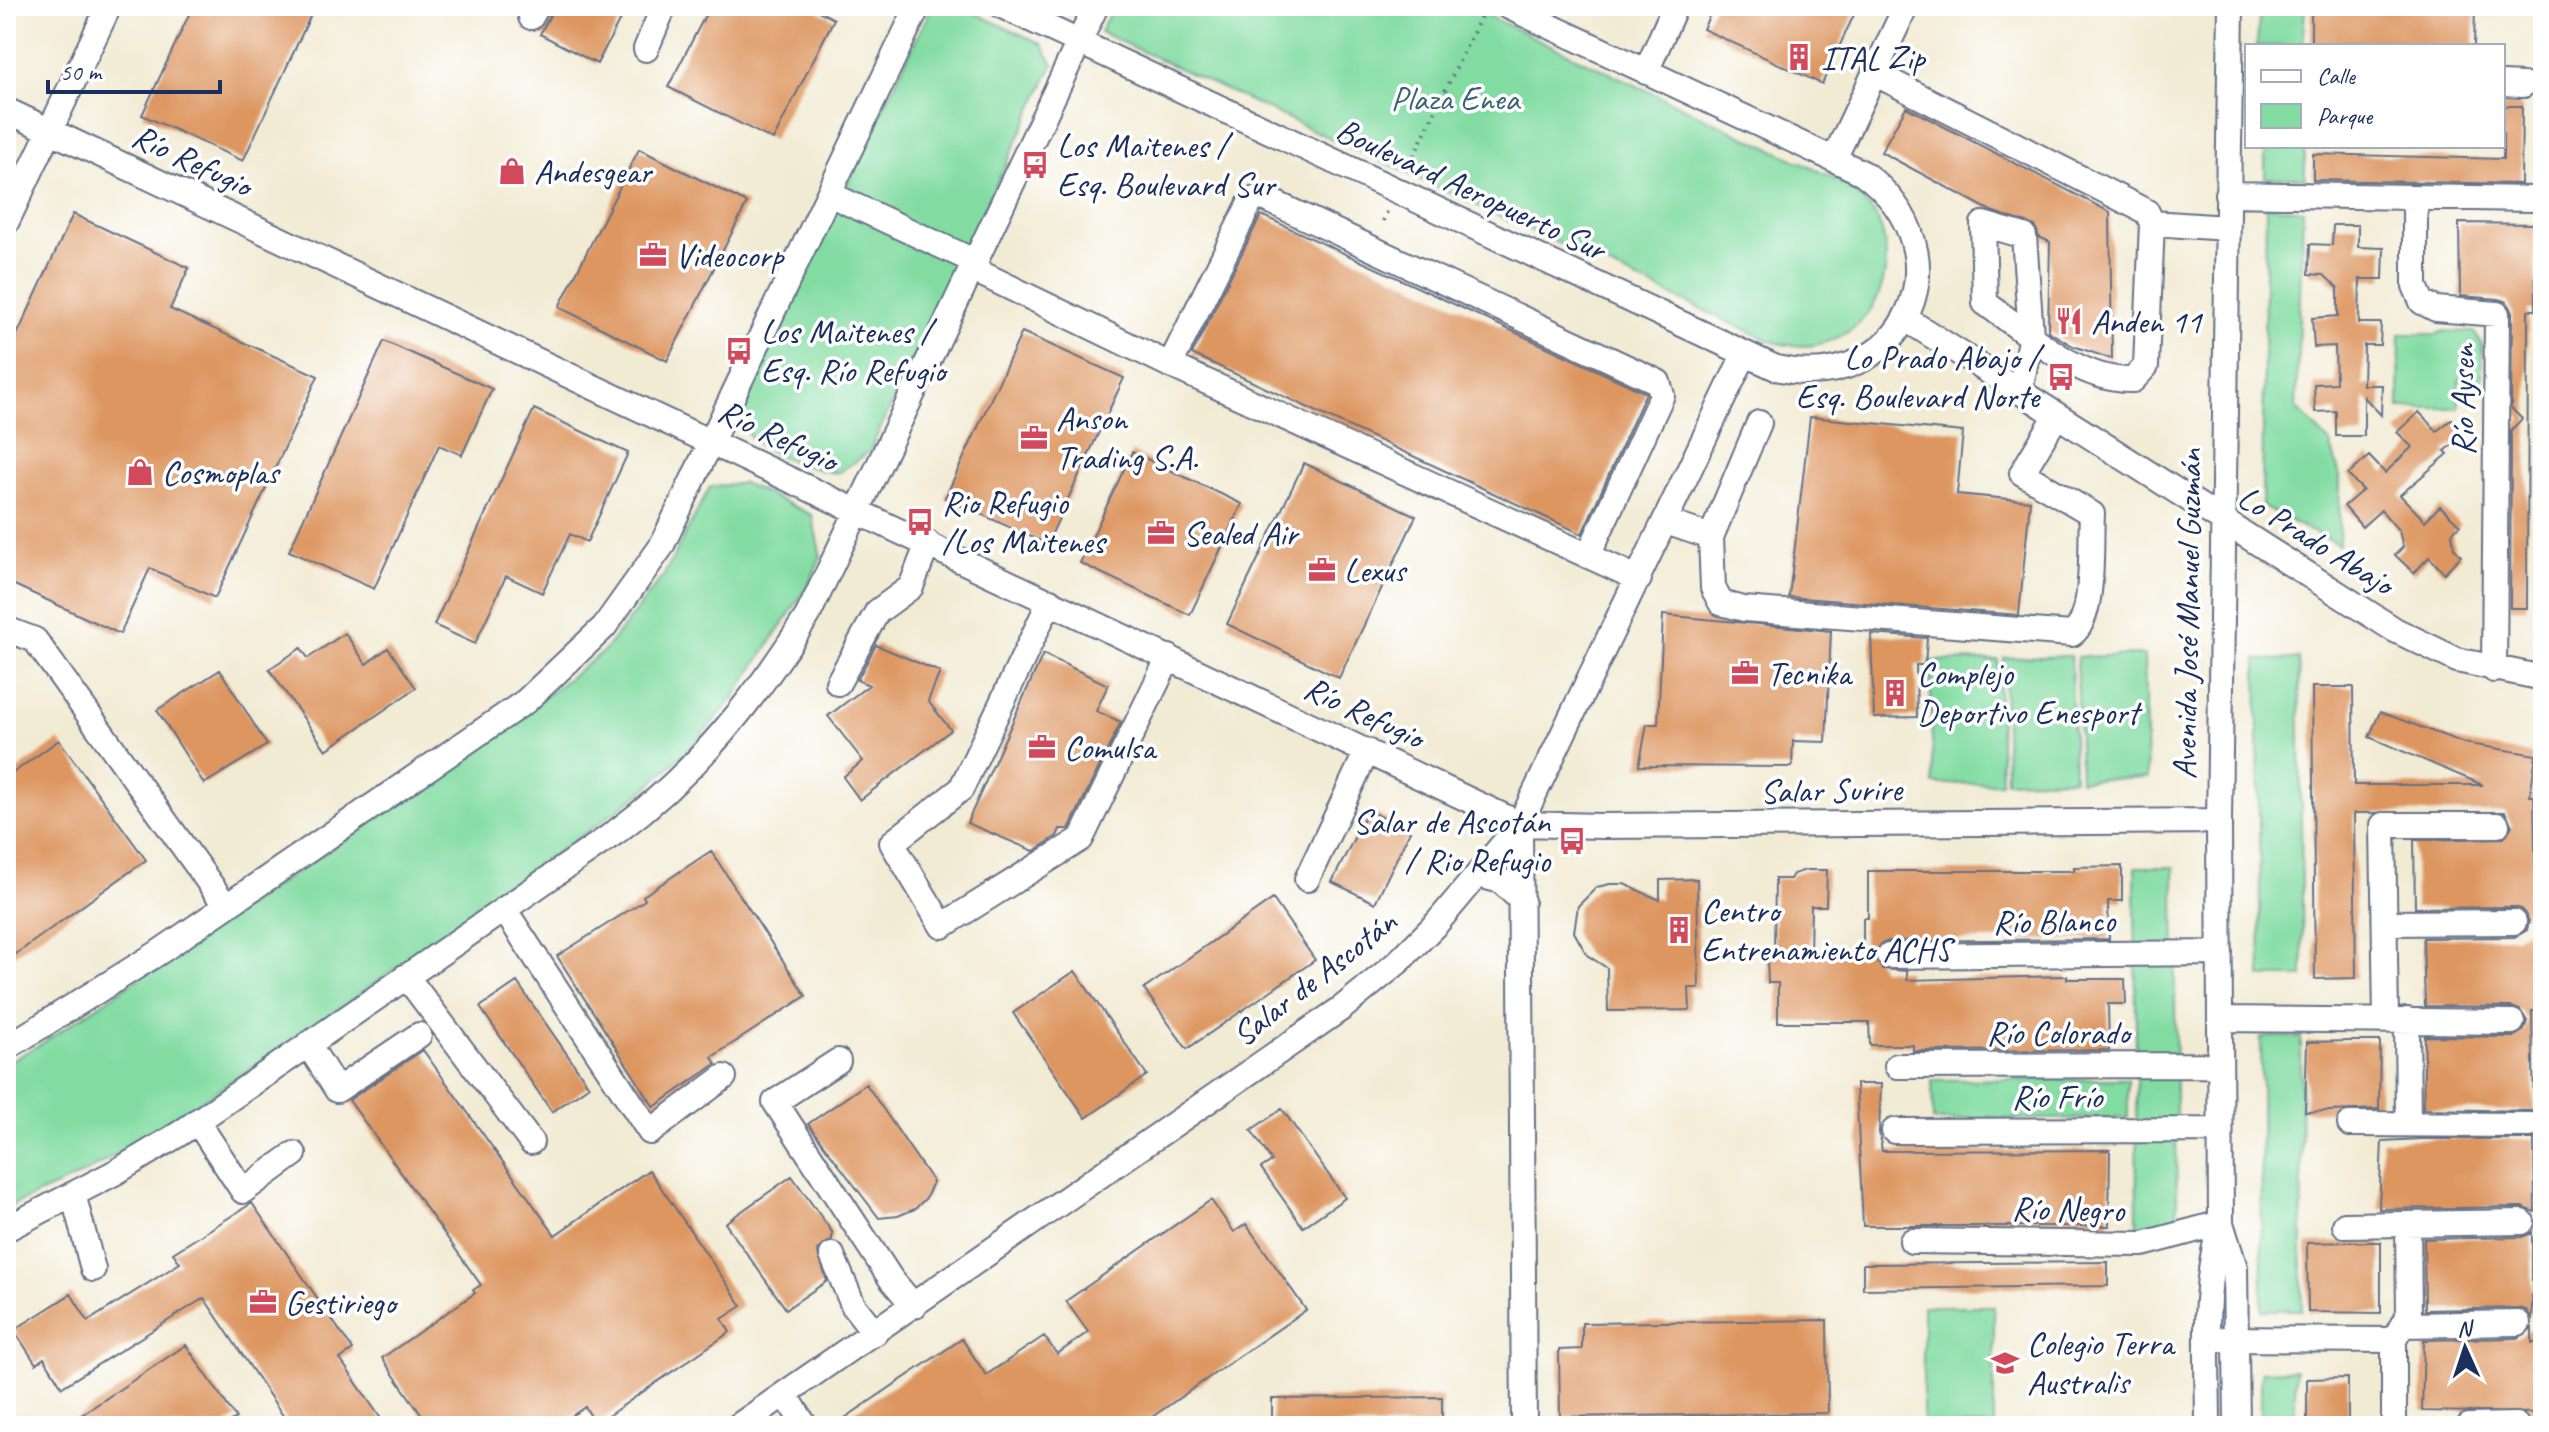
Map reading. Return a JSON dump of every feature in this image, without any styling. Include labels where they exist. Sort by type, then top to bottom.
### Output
[{"type":"street","points":[[6,223],[109,6]]},
{"type":"street","points":[[646,49],[664,6]]},
{"type":"street","points":[[6,1048],[108,986],[526,701],[565,667],[644,577],[713,442],[918,6]]},
{"type":"street","name":"Boulevard Aeropuerto Sur","points":[[1002,6],[1744,355],[1801,374],[1825,373],[1864,360],[1893,337],[1906,319]]},
{"type":"street","points":[[6,1229],[73,1194],[197,1121],[649,808],[703,758],[772,673],[801,626],[859,510],[1096,6]]},
{"type":"street","points":[[1507,6],[1834,159],[1882,187],[1910,227],[1919,275],[1913,304],[1906,319]]},
{"type":"street","points":[[1646,72],[1675,6]]},
{"type":"street","points":[[1834,159],[1906,6]]},
{"type":"street","name":"Avenida José Manuel Guzmán","points":[[2208,1426],[2209,1270],[2221,1223],[2219,821],[2222,521],[2227,194],[2238,78],[2231,6]]},
{"type":"street","points":[[1874,73],[2150,218],[2227,228]]},
{"type":"street","name":"Río Refugio","points":[[6,110],[1520,824]]},
{"type":"street","points":[[829,194],[1170,365],[1639,579]]},
{"type":"street","points":[[2227,194],[2533,199]]},
{"type":"street","points":[[1170,365],[1250,203],[1257,198],[1280,205],[1658,382],[1662,395],[1588,556]]},
{"type":"street","name":"Río Aysen","points":[[2415,198],[2415,286],[2422,302],[2436,309],[2497,314],[2494,670]]},
{"type":"street","points":[[2020,391],[2028,364],[2031,335],[2093,374],[2133,380],[2146,366],[2150,218]]},
{"type":"street","name":"Lo Prado Abajo","points":[[1906,319],[2395,630],[2457,660],[2543,678]]},
{"type":"street","name":"Salar de Ascotán","points":[[738,1426],[1368,988],[1437,923],[1520,824],[1744,355]]},
{"type":"street","points":[[1759,423],[1711,537],[1713,588],[1721,603],[1744,609],[2072,634],[2082,627],[2087,611],[2092,514],[2022,473],[2057,415]]},
{"type":"street","points":[[1666,522],[1711,537]]},
{"type":"street","points":[[838,683],[877,612],[911,587],[928,543]]},
{"type":"street","points":[[1050,601],[961,789],[892,843],[942,926],[1081,839],[1169,657]]},
{"type":"street","points":[[6,629],[35,640],[226,906]]},
{"type":"street","points":[[1307,879],[1367,751]]},
{"type":"street","name":"Salar Surire","points":[[1520,824],[1618,826],[2219,821]]},
{"type":"street","points":[[1520,824],[1524,1426]]},
{"type":"street","points":[[2408,1124],[2386,923],[2383,825],[2497,825]]},
{"type":"street","points":[[1478,875],[1501,881],[1522,901]]},
{"type":"street","points":[[504,909],[650,1132],[724,1077]]},
{"type":"street","points":[[2386,923],[2514,922]]},
{"type":"street","name":"Río Blanco","points":[[1889,956],[2220,953]]},
{"type":"street","points":[[406,976],[531,1142]]},
{"type":"street","points":[[2220,1019],[2512,1022]]},
{"type":"street","points":[[308,1044],[337,1090],[419,1035]]},
{"type":"street","points":[[838,1061],[775,1102],[891,1279],[914,1306]]},
{"type":"street","name":"Río Colorado","points":[[1897,1066],[2220,1065]]},
{"type":"street","points":[[197,1121],[243,1191],[294,1154]]},
{"type":"street","points":[[2350,1124],[2530,1125]]},
{"type":"street","name":"Río Frío","points":[[1894,1131],[2220,1130]]},
{"type":"street","points":[[73,1194],[93,1269]]},
{"type":"street","points":[[2345,1225],[2522,1222]]},
{"type":"street","name":"Avenida José Manuel Guzmán","points":[[2221,1223],[2235,1268],[2237,1426]]},
{"type":"street","name":"Río Negro","points":[[1912,1241],[2143,1244],[2221,1223]]},
{"type":"street","points":[[2394,1426],[2399,1333],[2409,1313],[2408,1225]]},
{"type":"street","points":[[832,1255],[853,1305],[875,1333]]},
{"type":"street","points":[[2208,1339],[2399,1333],[2518,1323]]},
{"type":"street","points":[[785,1394],[805,1426]]},
{"type":"street","points":[[2469,1426],[2516,1425]]},
{"type":"path","points":[[1383,221],[1486,6]]},
{"type":"green space","points":[[932,6],[959,6],[1042,44],[1053,65],[869,452],[838,473],[817,469],[776,454],[755,442],[746,428],[743,403]]},
{"type":"green space","name":"Plaza Enea","points":[[1113,6],[1467,6],[1844,183],[1866,204],[1879,223],[1886,258],[1883,283],[1874,305],[1860,323],[1841,336],[1819,344],[1794,346],[1768,340],[1100,32]]},
{"type":"green space","points":[[2260,6],[2305,6],[2303,44],[2257,44]]},
{"type":"green space","points":[[2265,148],[2305,148],[2305,178],[2265,178]]},
{"type":"green space","points":[[2266,206],[2303,210],[2296,408],[2330,443],[2340,476],[2339,545],[2262,507]]},
{"type":"green space","points":[[2444,331],[2474,332],[2482,343],[2482,380],[2459,380],[2459,408],[2399,408],[2400,334],[2438,334]]},
{"type":"green space","points":[[743,483],[812,515],[821,557],[809,584],[732,700],[693,745],[641,793],[347,1003],[165,1126],[77,1177],[6,1208],[6,1063],[41,1044],[457,764],[604,651],[664,575],[710,487]]},
{"type":"green space","points":[[2144,655],[2147,778],[2080,780],[2077,657]]},
{"type":"green space","points":[[2071,656],[2074,779],[2006,781],[2004,658]]},
{"type":"green space","points":[[2299,659],[2303,977],[2261,977],[2257,660]]},
{"type":"green space","points":[[1998,660],[2001,783],[1933,784],[1930,661]]},
{"type":"green space","points":[[2135,867],[2174,867],[2177,1229],[2137,1229]]},
{"type":"green space","points":[[2261,1037],[2301,1037],[2302,1310],[2262,1310]]},
{"type":"green space","points":[[2128,1079],[2128,1118],[1933,1120],[1932,1080]]},
{"type":"green space","points":[[1923,1306],[1994,1306],[1994,1426],[1923,1426]]},
{"type":"green space","points":[[2295,1370],[2295,1426],[2261,1426],[2261,1371]]},
{"type":"building","points":[[193,6],[315,6],[243,161],[142,115]]},
{"type":"building","points":[[555,6],[627,6],[597,64],[540,34]]},
{"type":"building","points":[[710,6],[809,6],[834,19],[773,140],[668,87]]},
{"type":"building","name":"ITAL Zip","points":[[1714,6],[1858,6],[1822,84],[1703,29]]},
{"type":"building","points":[[2311,6],[2475,6],[2474,44],[2311,44]]},
{"type":"building","points":[[2505,106],[2522,106],[2521,184],[2313,180],[2313,154],[2503,159]]},
{"type":"building","points":[[1906,107],[2110,212],[2112,359],[2073,346],[2048,331],[2050,242],[2039,237],[2035,226],[1991,211],[1881,152]]},
{"type":"building","name":"Videocorp","points":[[639,149],[747,203],[667,361],[559,307]]},
{"type":"building","name":"Cosmoplas","points":[[73,214],[189,268],[170,309],[318,376],[215,598],[150,568],[120,634],[6,581],[6,359]]},
{"type":"building","points":[[1261,215],[1646,393],[1582,534],[1192,354]]},
{"type":"building","points":[[2459,223],[2535,224],[2536,310],[2528,310],[2527,608],[2510,608],[2511,430],[2522,419],[2511,408],[2512,313],[2507,302],[2499,299],[2460,296]]},
{"type":"building","points":[[2333,225],[2358,225],[2358,247],[2384,248],[2383,279],[2360,279],[2359,323],[2381,323],[2380,345],[2364,345],[2363,385],[2382,385],[2381,415],[2364,397],[2364,436],[2336,436],[2336,411],[2315,412],[2314,384],[2336,383],[2335,346],[2314,347],[2312,318],[2338,316],[2338,288],[2324,275],[2309,274],[2310,244],[2332,245]]},
{"type":"building","name":"Anson Trading S.A.","points":[[1022,332],[1124,378],[1047,544],[945,498]]},
{"type":"building","points":[[384,341],[492,389],[462,455],[439,445],[374,589],[289,551]]},
{"type":"building","points":[[534,409],[628,453],[587,542],[570,534],[542,593],[506,576],[475,644],[434,625]]},
{"type":"building","points":[[2419,412],[2437,431],[2452,419],[2465,434],[2445,451],[2448,454],[2400,495],[2425,521],[2440,506],[2460,525],[2452,533],[2454,548],[2461,556],[2444,573],[2429,557],[2414,573],[2395,555],[2403,547],[2399,531],[2381,510],[2362,527],[2344,506],[2363,490],[2348,475],[2369,456],[2385,473],[2412,447],[2397,432]]},
{"type":"building","points":[[1810,417],[1963,432],[1957,494],[2030,501],[2019,615],[1789,597]]},
{"type":"building","name":"Sealed Air","points":[[1132,452],[1242,504],[1190,615],[1080,563]]},
{"type":"building","name":"Lexus","points":[[1304,463],[1416,516],[1339,678],[1227,624]]},
{"type":"building","name":"Tecnika","points":[[1663,615],[1831,631],[1826,742],[1793,741],[1792,767],[1639,766],[1647,724],[1658,724]]},
{"type":"building","points":[[345,633],[366,664],[388,648],[416,688],[326,750],[269,669],[301,648],[308,658]]},
{"type":"building","points":[[1871,634],[1927,638],[1925,665],[1916,665],[1917,717],[1874,718]]},
{"type":"building","points":[[876,645],[940,672],[928,701],[951,730],[860,800],[843,777],[863,761],[828,716],[869,685],[857,680]]},
{"type":"building","name":"Comulsa","points":[[1043,654],[1108,685],[1096,711],[1121,722],[1069,829],[1060,829],[1057,836],[1034,851],[967,823]]},
{"type":"building","points":[[220,670],[267,745],[204,784],[157,710]]},
{"type":"building","points":[[2312,687],[2353,687],[2354,785],[2483,785],[2369,737],[2380,712],[2464,743],[2536,755],[2530,796],[2534,796],[2538,1011],[2532,1011],[2534,1111],[2423,1109],[2425,1036],[2513,1037],[2524,1030],[2527,1021],[2520,1010],[2512,1007],[2425,1006],[2423,938],[2515,937],[2527,930],[2529,921],[2522,909],[2514,907],[2415,908],[2414,840],[2504,838],[2512,826],[2505,812],[2354,813],[2356,978],[2315,979]]},
{"type":"building","points":[[59,740],[146,860],[6,961],[6,778]]},
{"type":"building","points":[[1368,810],[1410,831],[1375,903],[1332,882]]},
{"type":"building","points":[[711,851],[806,996],[712,1057],[716,1064],[654,1107],[557,956],[645,900],[643,896]]},
{"type":"building","points":[[2122,866],[2122,901],[2108,901],[2109,939],[1889,941],[1881,944],[1874,955],[1882,969],[1907,971],[1907,980],[2067,976],[2067,979],[2125,979],[2126,1004],[2108,1004],[2109,1050],[1913,1051],[1913,1045],[1870,1045],[1869,1022],[1778,1022],[1778,983],[1768,983],[1767,957],[1774,953],[1775,879],[1790,879],[1793,874],[1806,870],[1827,870],[1826,906],[1811,906],[1810,954],[1863,953],[1863,918],[1868,918],[1868,871],[2074,871],[2074,867]]},
{"type":"building","points":[[1697,879],[1699,988],[1689,988],[1690,1010],[1608,1011],[1607,968],[1587,955],[1574,932],[1578,906],[1597,887],[1610,884],[1624,884],[1660,900],[1660,880]]},
{"type":"building","points":[[1273,899],[1315,960],[1187,1049],[1144,989]]},
{"type":"building","points":[[1075,971],[1147,1075],[1086,1118],[1013,1013]]},
{"type":"building","points":[[517,982],[589,1086],[552,1112],[480,1007]]},
{"type":"building","points":[[2380,1041],[2379,1109],[2305,1112],[2307,1042]]},
{"type":"building","points":[[423,1050],[555,1235],[649,1170],[742,1306],[722,1319],[730,1332],[596,1424],[585,1407],[557,1426],[429,1426],[382,1358],[475,1293],[473,1290],[481,1285],[349,1100]]},
{"type":"building","points":[[866,1084],[933,1182],[926,1198],[915,1209],[898,1216],[879,1218],[808,1124]]},
{"type":"building","points":[[1856,1084],[1881,1084],[1879,1132],[1882,1151],[2110,1150],[2109,1226],[1863,1226]]},
{"type":"building","points":[[1282,1109],[1345,1198],[1303,1227],[1261,1168],[1272,1161],[1251,1130]]},
{"type":"building","points":[[2534,1139],[2535,1212],[2522,1207],[2379,1209],[2382,1141]]},
{"type":"building","points":[[792,1176],[832,1232],[832,1240],[817,1250],[827,1281],[786,1309],[725,1223]]},
{"type":"building","points":[[1211,1200],[1234,1232],[1246,1224],[1306,1310],[1139,1426],[833,1426],[962,1339],[986,1375],[1044,1336],[1057,1354],[1088,1332],[1066,1301]]},
{"type":"building","points":[[252,1203],[353,1350],[340,1359],[386,1426],[290,1426],[204,1298],[62,1387],[44,1358],[36,1364],[14,1330],[71,1294],[88,1321],[180,1263],[173,1253]]},
{"type":"building","points":[[2532,1233],[2532,1318],[2526,1310],[2518,1308],[2425,1310],[2424,1239],[2522,1237]]},
{"type":"building","points":[[2381,1242],[2381,1313],[2308,1312],[2307,1243]]},
{"type":"building","points":[[2108,1262],[2108,1286],[1863,1289],[1863,1264]]},
{"type":"building","points":[[1827,1320],[1828,1413],[1560,1417],[1559,1350],[1582,1349],[1582,1323]]},
{"type":"building","points":[[2532,1328],[2532,1343],[2539,1343],[2537,1413],[2422,1411],[2424,1340],[2518,1338]]},
{"type":"building","points":[[186,1345],[236,1418],[224,1426],[65,1426]]},
{"type":"building","points":[[2348,1378],[2348,1426],[2307,1426],[2307,1379]]},
{"type":"building","points":[[1442,1397],[1442,1426],[1272,1426],[1272,1399]]},
{"type":"place","name":"ITAL Zip","points":[[1799,57]]},
{"type":"place","name":"Los Maitenes / Esq. Boulevard Sur","points":[[1035,165]]},
{"type":"place","name":"Andesgear","points":[[512,171]]},
{"type":"place","name":"Videocorp","points":[[653,255]]},
{"type":"place","name":"Anden 11","points":[[2069,321]]},
{"type":"place","name":"Los Maitenes / Esq. Río Refugio","points":[[739,351]]},
{"type":"place","name":"Lo Prado Abajo / Esq. Boulevard Norte","points":[[2061,377]]},
{"type":"place","name":"Anson Trading S.A.","points":[[1034,438]]},
{"type":"place","name":"Cosmoplas","points":[[140,472]]},
{"type":"place","name":"Rio Refugio /Los Maitenes","points":[[920,522]]},
{"type":"place","name":"Sealed Air","points":[[1161,533]]},
{"type":"place","name":"Lexus","points":[[1322,570]]},
{"type":"place","name":"Tecnika","points":[[1745,673]]},
{"type":"place","name":"Complejo Deportivo Enesport","points":[[1895,693]]},
{"type":"place","name":"Comulsa","points":[[1042,747]]},
{"type":"place","name":"Salar de Ascotán / Rio Refugio","points":[[1572,841]]},
{"type":"place","name":"Centro Entrenamiento ACHS","points":[[1679,930]]},
{"type":"place","name":"Gestiriego","points":[[263,1302]]},
{"type":"place","name":"Colegio Terra Australis","points":[[2005,1363]]}]
